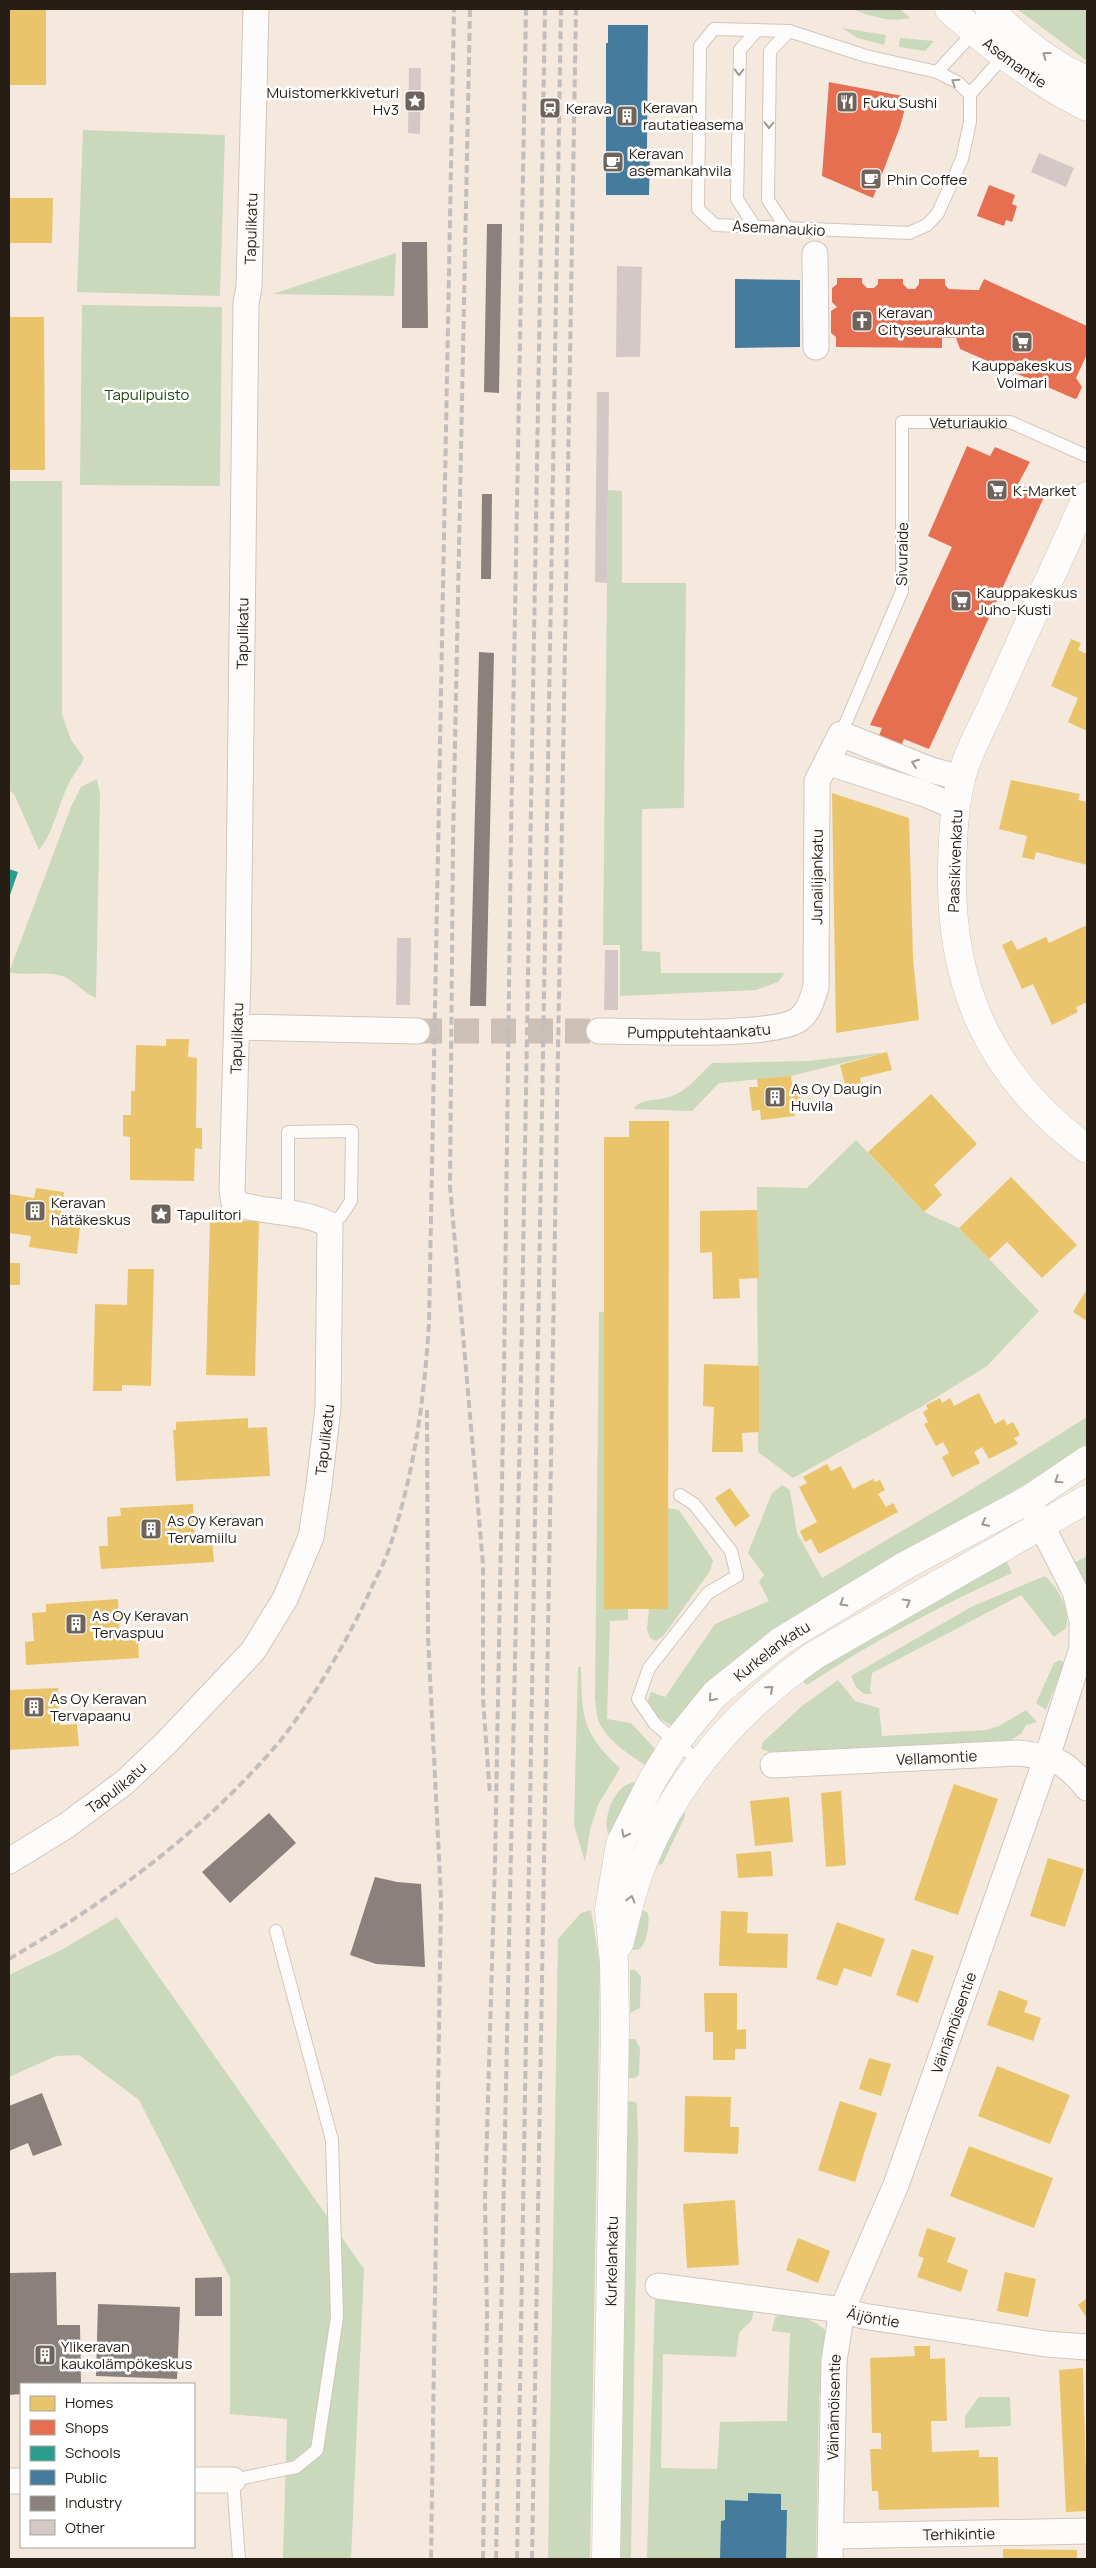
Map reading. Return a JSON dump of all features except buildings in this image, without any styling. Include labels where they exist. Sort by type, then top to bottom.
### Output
[{"type":"street","name":"Tapulikatu","points":[[9,1861],[66,1826],[125,1782],[165,1744],[252,1651],[285,1599],[311,1537],[320,1485],[328,1408],[330,1225],[314,1217],[253,1209],[234,1203],[231,1171],[237,1027],[246,312],[249,287],[256,9]]},
{"type":"street","name":"Asemantie","points":[[949,9],[1004,56],[1063,95],[1087,107]]},
{"type":"street","name":"Asemantie","points":[[997,17],[1071,73],[1087,80]]},
{"type":"street","points":[[815,254],[816,347]]},
{"type":"street","name":"Paasikivenkatu","points":[[1087,496],[961,778],[956,808],[952,883],[954,929],[970,1000],[984,1029],[1014,1080],[1069,1135],[1087,1149]]},
{"type":"street","points":[[842,734],[931,770],[961,778]]},
{"type":"street","name":"Junailijankatu","points":[[798,1020],[808,1010],[816,987],[816,781],[842,734]]},
{"type":"street","points":[[827,762],[925,794],[956,808]]},
{"type":"street","name":"Pumpputehtaankatu","points":[[599,1031],[750,1031],[781,1027],[798,1020]]},
{"type":"street","points":[[237,1027],[417,1031]]},
{"type":"street","name":"Kurkelankatu","points":[[606,2559],[614,1963],[609,1910],[620,1844],[653,1778],[676,1742],[715,1694],[781,1640],[906,1565],[1028,1500],[1087,1460]]},
{"type":"street","name":"Kurkelankatu","points":[[614,1963],[643,1861],[677,1793],[700,1762],[750,1706],[780,1680],[815,1655],[1087,1499]]},
{"type":"street","name":"Väinämöisentie","points":[[831,2547],[834,2361],[842,2310],[896,2185],[1085,1648],[1080,1605],[1028,1500]]},
{"type":"street","name":"Vellamontie","points":[[773,1765],[1019,1753],[1047,1757],[1071,1768],[1087,1788]]},
{"type":"street","name":"Äijöntie","points":[[658,2286],[842,2310],[863,2316],[1046,2344],[1087,2347]]},
{"type":"street","points":[[195,2480],[233,2480]]},
{"type":"street","name":"Terhikintie","points":[[831,2547],[1087,2531]]},
{"type":"lane","points":[[937,72],[974,32],[997,17],[1004,56],[970,94]]},
{"type":"lane","name":"Asemanaukio","points":[[714,29],[789,31],[866,56],[937,72],[957,82],[970,94],[970,122],[962,159],[938,213],[927,225],[909,233],[715,225],[698,209],[700,46],[714,29]]},
{"type":"lane","points":[[755,226],[737,199],[740,50],[757,30]]},
{"type":"lane","points":[[786,227],[768,200],[770,52],[789,31]]},
{"type":"lane","name":"Veturiaukio","points":[[902,422],[1010,422],[1087,456]]},
{"type":"lane","name":"Sivuraide","points":[[842,734],[902,591],[902,422]]},
{"type":"lane","points":[[288,1213],[288,1132],[352,1131],[351,1201],[341,1216],[330,1225]]},
{"type":"lane","points":[[680,1495],[694,1504],[731,1551],[737,1576],[708,1593],[649,1668],[638,1699],[655,1724],[700,1762]]},
{"type":"lane","points":[[238,2559],[233,2480],[296,2467],[317,2450],[337,2317],[332,2140],[276,1931]]},
{"type":"green space","points":[[852,9],[900,9],[910,18],[888,19]]},
{"type":"green space","points":[[1017,9],[1087,9],[1087,61]]},
{"type":"green space","points":[[842,28],[886,35],[884,45],[858,38]]},
{"type":"green space","points":[[900,38],[934,41],[925,51],[899,47]]},
{"type":"green space","points":[[83,130],[225,135],[220,296],[77,292]]},
{"type":"green space","points":[[396,253],[394,296],[273,294]]},
{"type":"green space","name":"Tapulipuisto","points":[[82,305],[222,307],[220,486],[80,485]]},
{"type":"green space","points":[[9,481],[62,481],[62,714],[71,740],[84,758],[67,787],[45,842],[39,850],[14,794],[9,790]]},
{"type":"green space","points":[[608,490],[622,491],[622,583],[686,583],[684,808],[642,809],[642,951],[660,952],[661,973],[785,973],[778,982],[756,990],[620,996],[620,945],[603,945]]},
{"type":"green space","points":[[97,779],[100,795],[96,998],[71,980],[60,975],[9,972],[71,807],[81,787]]},
{"type":"green space","points":[[887,1052],[791,1076],[719,1083],[692,1111],[634,1109],[640,1103],[675,1095],[692,1083],[712,1063],[808,1061]]},
{"type":"green space","points":[[856,1140],[924,1212],[959,1228],[1039,1311],[987,1366],[919,1408],[793,1478],[758,1452],[757,1187],[807,1188]]},
{"type":"green space","points":[[599,1312],[604,1312],[604,1609],[628,1609],[628,1620],[610,1621],[607,1719],[631,1723],[658,1752],[648,1767],[620,1748],[608,1736],[599,1722],[595,1698]]},
{"type":"green space","points":[[1087,1417],[1087,1446],[1002,1498],[672,1726],[653,1714],[647,1702],[651,1692],[665,1697],[715,1624],[769,1601],[759,1582],[764,1575],[748,1553],[772,1493],[782,1485],[790,1490],[797,1533],[822,1578],[958,1498]]},
{"type":"green space","points":[[668,1508],[679,1510],[713,1560],[710,1571],[664,1635],[656,1641],[650,1638],[647,1629],[649,1609],[668,1609]]},
{"type":"green space","points":[[1087,1556],[1087,1591],[1074,1563]]},
{"type":"green space","points":[[1007,1562],[1012,1573],[907,1625],[807,1685],[803,1682],[809,1672],[998,1563]]},
{"type":"green space","points":[[1045,1576],[1059,1593],[1067,1613],[1066,1628],[1054,1637],[1021,1595],[872,1673],[870,1690],[872,1694],[864,1694],[856,1687],[851,1676],[973,1606]]},
{"type":"green space","points":[[1060,1660],[1064,1663],[1046,1710],[1036,1703],[1054,1663]]},
{"type":"green space","points":[[578,1667],[581,1667],[582,1699],[591,1734],[607,1756],[620,1768],[598,1805],[590,1830],[585,1862],[574,1825]]},
{"type":"green space","points":[[838,1680],[855,1701],[879,1708],[882,1736],[986,1730],[999,1726],[1026,1710],[1037,1722],[1026,1725],[1021,1734],[1000,1746],[769,1752],[761,1749],[763,1742],[802,1706]]},
{"type":"green space","points":[[640,1780],[609,1835],[607,1817],[614,1797],[628,1784]]},
{"type":"green space","points":[[684,1808],[685,1816],[663,1863],[660,1865],[657,1863]]},
{"type":"green space","points":[[591,1910],[600,1964],[590,2559],[548,2559],[558,1939],[581,1913]]},
{"type":"green space","points":[[642,1910],[648,1913],[647,1932],[640,1949],[633,1950]]},
{"type":"green space","points":[[117,1917],[364,2269],[351,2559],[283,2559],[287,2419],[230,2414],[230,2278],[139,2100],[79,2055],[56,2056],[9,2077],[9,1975],[63,1949]]},
{"type":"green space","points":[[630,1970],[635,1970],[641,1976],[640,2008],[630,2013]]},
{"type":"green space","points":[[627,2039],[635,2039],[640,2048],[639,2075],[635,2078],[627,2078]]},
{"type":"green space","points":[[631,2101],[637,2103],[638,2141],[631,2559],[620,2559],[626,2103]]},
{"type":"green space","points":[[655,2296],[744,2307],[753,2311],[751,2321],[739,2333],[736,2357],[663,2354],[661,2468],[717,2469],[720,2422],[787,2421],[790,2333],[772,2331],[775,2317],[788,2314],[795,2315],[815,2323],[825,2330],[819,2400],[816,2559],[647,2559]]},
{"type":"green space","points":[[979,2397],[1010,2397],[1011,2426],[965,2428],[965,2416]]},
{"type":"tunnel","points":[[417,1031],[599,1031]]},
{"type":"railway","points":[[9,1959],[83,1913],[154,1862],[220,1804],[251,1774],[280,1741],[315,1691],[357,1618],[387,1555],[405,1493],[421,1410],[429,1324],[454,9]]},
{"type":"railway","points":[[470,9],[453,842],[450,1186],[483,1564],[483,1699],[490,1795]]},
{"type":"railway","points":[[483,2559],[487,2317],[485,2201],[495,1862],[526,9]]},
{"type":"railway","points":[[496,2559],[521,1376],[545,9]]},
{"type":"railway","points":[[517,2559],[561,9]]},
{"type":"railway","points":[[532,2559],[576,9]]},
{"type":"railway","points":[[427,1410],[428,1636],[441,1898],[431,2559]]},
{"type":"place","name":"Muistomerkkiveturi Hv3","points":[[415,101]]},
{"type":"place","name":"Fuku Sushi","points":[[847,102]]},
{"type":"place","name":"Kerava","points":[[550,108]]},
{"type":"place","name":"Keravan rautatieasema","points":[[627,116]]},
{"type":"place","name":"Keravan asemankahvila","points":[[613,162]]},
{"type":"place","name":"Phin Coffee","points":[[871,179]]},
{"type":"place","name":"Keravan Cityseurakunta","points":[[862,321]]},
{"type":"place","name":"Kauppakeskus Volmari","points":[[1022,342]]},
{"type":"place","name":"K-Market","points":[[997,490]]},
{"type":"place","name":"Kauppakeskus Juho-Kusti","points":[[961,601]]},
{"type":"place","name":"As Oy Daugin Huvila","points":[[775,1097]]},
{"type":"place","name":"Keravan hätäkeskus","points":[[35,1211]]},
{"type":"place","name":"Tapulitori","points":[[161,1214]]},
{"type":"place","name":"As Oy Keravan Tervamiilu","points":[[151,1529]]},
{"type":"place","name":"As Oy Keravan Tervaspuu","points":[[76,1624]]},
{"type":"place","name":"As Oy Keravan Tervapaanu","points":[[34,1707]]},
{"type":"place","name":"Ylikeravan kaukolämpökeskus","points":[[45,2355]]}]
